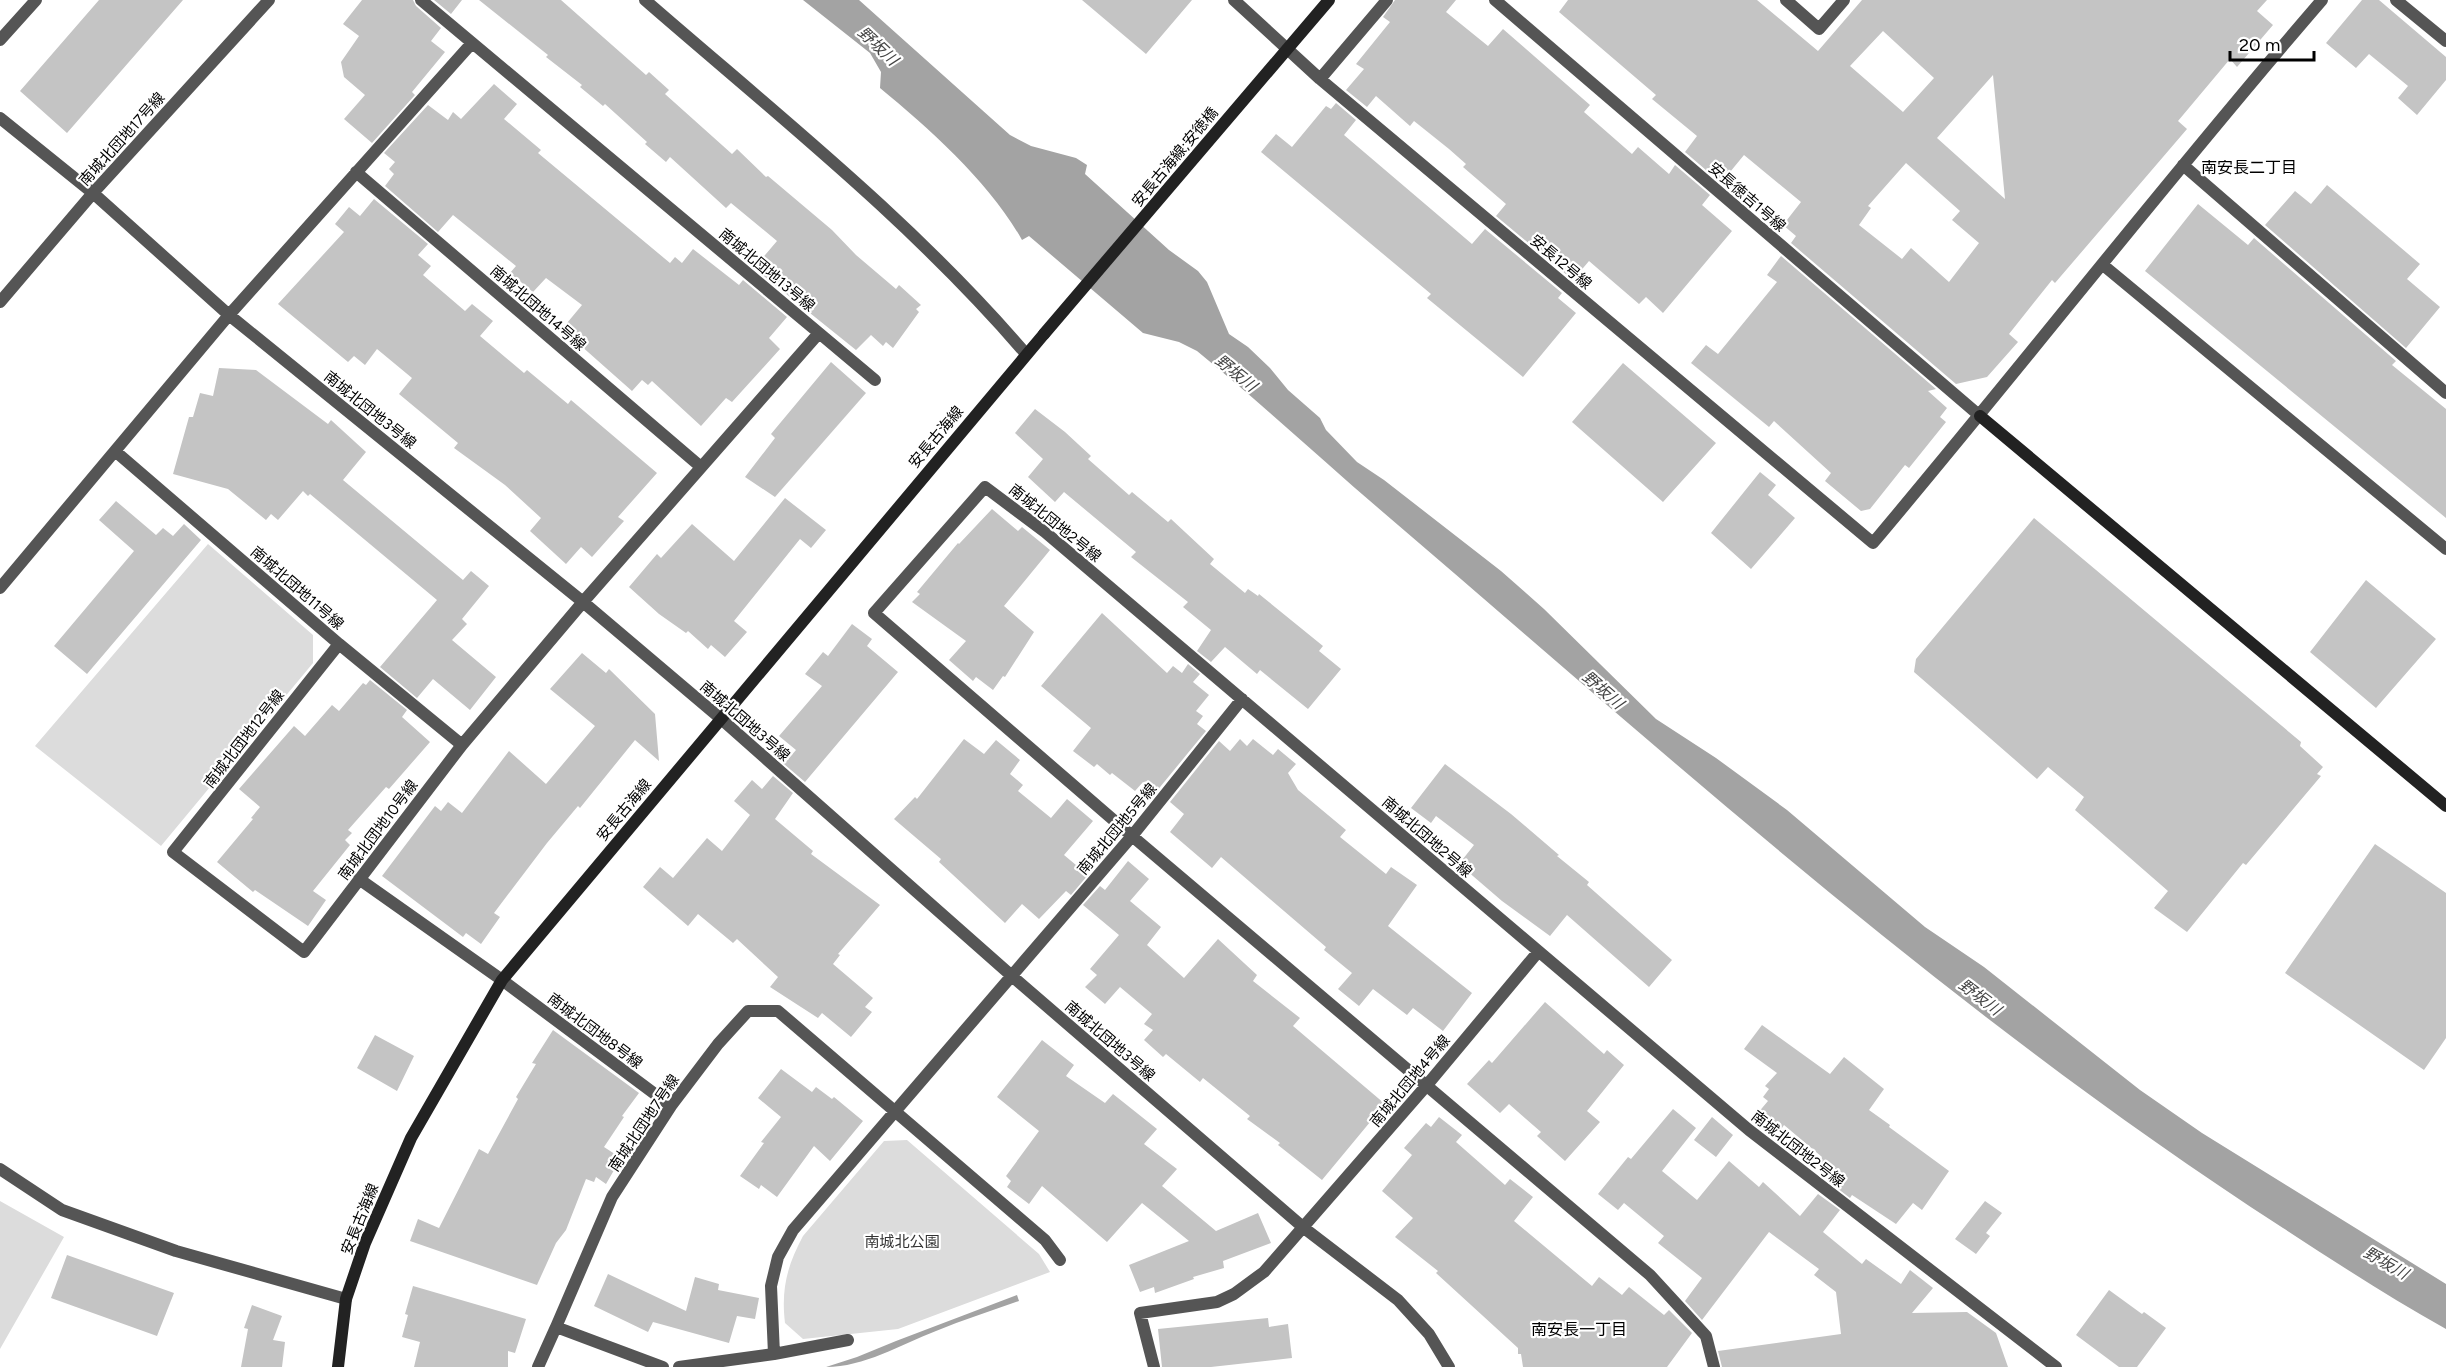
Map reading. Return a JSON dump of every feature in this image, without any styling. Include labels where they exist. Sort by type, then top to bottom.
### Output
[{"type":"street","points":[[0,40],[36,0]]},
{"type":"street","name":"南城北団地17号線","points":[[0,302],[93,193],[269,0]]},
{"type":"street","name":"南城北団地13号線","points":[[421,0],[819,333],[583,602]]},
{"type":"street","points":[[645,0],[917,237],[980,300],[1026,354]]},
{"type":"street","name":"安長12号線","points":[[1234,0],[1320,79],[1873,543],[1980,416]]},
{"type":"street","name":"安長古海線;安徳橋","points":[[1044,334],[1329,0]]},
{"type":"street","points":[[1320,79],[1387,0]]},
{"type":"street","name":"安長徳吉1号線","points":[[1495,0],[1980,416]]},
{"type":"street","points":[[1786,0],[1819,29],[1844,0]]},
{"type":"street","points":[[2322,0],[2183,165],[1980,416],[2446,806]]},
{"type":"street","points":[[2396,0],[2446,41]]},
{"type":"street","points":[[0,588],[229,315],[472,43]]},
{"type":"street","name":"南城北団地3号線","points":[[0,118],[93,193],[229,315],[583,602],[720,718],[1304,1228],[1398,1300],[1429,1334],[1449,1367]]},
{"type":"street","points":[[2183,165],[2446,393]]},
{"type":"street","name":"南城北団地14号線","points":[[356,172],[700,467]]},
{"type":"street","points":[[2103,265],[2446,549]]},
{"type":"street","points":[[819,333],[874,380]]},
{"type":"street","name":"安長古海線","points":[[338,1367],[346,1299],[365,1243],[411,1138],[502,980],[1044,334]]},
{"type":"street","name":"南城北団地11号線","points":[[115,451],[339,644],[462,745]]},
{"type":"street","name":"南城北団地2号線","points":[[1714,1367],[1706,1336],[1650,1275],[873,613],[985,487],[1045,532],[1749,1130],[2056,1367]]},
{"type":"street","name":"南城北団地10号線","points":[[173,852],[304,952],[462,745],[583,602]]},
{"type":"street","name":"南城北団地12号線","points":[[173,852],[339,644]]},
{"type":"street","name":"南城北団地5号線","points":[[1013,976],[1132,836],[1242,699]]},
{"type":"street","name":"南城北団地8号線","points":[[359,879],[502,980],[671,1106]]},
{"type":"street","name":"南城北団地4号線","points":[[1155,1367],[1140,1314],[1217,1302],[1234,1294],[1264,1272],[1427,1085],[1538,952]]},
{"type":"street","points":[[774,1354],[771,1286],[778,1257],[794,1230],[893,1112],[1013,976]]},
{"type":"street","name":"南城北団地7号線","points":[[538,1367],[612,1197],[671,1106],[718,1044],[748,1011],[778,1011],[1045,1240],[1060,1260]]},
{"type":"street","points":[[0,1169],[62,1210],[176,1251],[346,1299]]},
{"type":"street","points":[[556,1327],[663,1367]]},
{"type":"street","points":[[679,1367],[774,1354],[848,1340]]},
{"type":"green space","points":[[208,544],[313,635],[313,663],[161,846],[35,746]]},
{"type":"green space","name":"南城北公園","points":[[907,1140],[1039,1254],[1050,1272],[898,1329],[803,1339],[785,1323],[784,1299],[789,1268],[803,1236],[884,1141]]},
{"type":"green space","points":[[0,1201],[64,1237],[0,1349]]},
{"type":"water","name":"野坂川","points":[[803,0],[859,0],[1010,135],[1031,146],[1076,158],[1087,165],[1085,174],[1169,250],[1198,271],[1207,282],[1229,334],[1248,347],[1270,368],[1288,390],[1320,418],[1326,430],[1357,462],[1384,480],[1501,571],[1544,609],[1656,719],[1716,758],[1787,810],[1925,927],[1984,967],[2140,1090],[2202,1133],[2446,1284],[2446,1329],[2384,1293],[2163,1148],[1933,976],[1711,794],[1197,351],[1179,342],[1143,333],[1029,236],[1022,240],[993,198],[958,158],[880,88],[881,72],[870,53]]},
{"type":"water","points":[[1017,1295],[1019,1301],[946,1327],[882,1354],[854,1363],[826,1367],[857,1357]]},
{"type":"building","points":[[99,0],[183,0],[67,133],[20,91]]},
{"type":"building","points":[[362,0],[413,0],[416,6],[441,28],[431,41],[445,52],[412,92],[415,95],[372,143],[344,119],[365,95],[344,77],[341,62],[359,36],[343,24]]},
{"type":"building","points":[[434,0],[462,0],[451,14]]},
{"type":"building","points":[[479,0],[561,0],[646,75],[649,72],[669,90],[665,94],[732,154],[737,149],[766,177],[768,176],[832,230],[856,255],[896,289],[899,285],[921,305],[916,309],[919,312],[893,348],[886,342],[883,346],[871,335],[856,350],[754,268],[777,241],[731,203],[726,208],[670,157],[666,162],[605,104],[603,106],[580,87],[582,85],[546,57],[548,55]]},
{"type":"building","points":[[1082,0],[1192,0],[1146,54]]},
{"type":"building","points":[[1395,0],[1456,0],[1446,12],[1488,46],[1503,29],[1590,105],[1584,112],[1632,154],[1638,147],[1669,174],[1675,165],[1710,195],[1702,205],[1732,231],[1663,313],[1646,297],[1639,304],[1589,261],[1573,280],[1496,216],[1506,204],[1463,167],[1466,164],[1449,149],[1414,121],[1410,126],[1376,96],[1367,107],[1346,90],[1364,69],[1356,64],[1390,22],[1383,17]]},
{"type":"building","points":[[1568,0],[1757,0],[1818,51],[1862,0],[2267,0],[2257,11],[2273,25],[2237,67],[2230,59],[2178,121],[2187,129],[2055,283],[2052,280],[2009,334],[2018,342],[1987,377],[1956,384],[1791,243],[1796,236],[1783,225],[1801,202],[1744,155],[1721,183],[1685,152],[1697,136],[1652,99],[1656,95],[1559,12]],"holes":[[[1883,31],[1934,78],[1903,112],[1850,66]],[[1993,75],[2005,199],[1937,138]],[[1906,163],[1960,211],[1952,220],[1979,243],[1949,282],[1911,248],[1902,259],[1859,225],[1871,208],[1868,206]]]},
{"type":"building","points":[[2362,0],[2379,0],[2446,57],[2446,80],[2417,115],[2398,98],[2408,86],[2369,54],[2356,68],[2326,43]]},
{"type":"building","points":[[494,84],[517,104],[504,119],[541,150],[538,153],[670,263],[675,257],[682,263],[693,249],[739,285],[743,280],[787,317],[769,338],[780,349],[732,402],[726,398],[701,426],[652,381],[648,385],[642,380],[632,391],[562,329],[582,305],[546,278],[533,292],[510,273],[516,266],[453,215],[438,232],[385,186],[394,174],[389,169],[395,162],[384,153],[428,105],[448,120],[453,112],[461,119]]},
{"type":"building","points":[[1336,103],[1356,120],[1344,135],[1472,244],[1485,229],[1562,293],[1558,298],[1576,313],[1523,377],[1427,298],[1431,294],[1261,152],[1276,134],[1292,147],[1326,106],[1331,109]]},
{"type":"building","points":[[2327,185],[2420,264],[2407,279],[2440,307],[2406,348],[2265,225],[2295,191],[2311,204]]},
{"type":"building","points":[[374,199],[428,244],[418,255],[431,266],[423,275],[465,311],[472,304],[493,321],[480,336],[524,373],[527,370],[568,404],[571,400],[657,473],[618,517],[624,521],[592,557],[581,547],[566,564],[530,531],[541,518],[505,485],[454,448],[458,443],[399,394],[412,378],[377,349],[365,365],[354,356],[348,362],[278,304],[344,232],[335,224],[349,207],[360,216]]},
{"type":"building","points":[[2198,204],[2248,245],[2254,238],[2396,361],[2392,365],[2446,409],[2446,518],[2145,271]]},
{"type":"building","points":[[1781,256],[1936,389],[1928,391],[1947,408],[1940,417],[1946,422],[1909,468],[1905,465],[1870,509],[1861,511],[1825,481],[1831,473],[1774,421],[1769,427],[1691,363],[1706,345],[1718,354],[1777,282],[1767,275]]},
{"type":"building","points":[[831,362],[866,393],[775,497],[745,477],[775,438],[771,434]]},
{"type":"building","points":[[1623,363],[1716,443],[1663,502],[1572,422]]},
{"type":"building","points":[[219,368],[256,370],[328,424],[331,420],[366,452],[343,480],[463,580],[471,571],[489,586],[462,619],[467,624],[452,640],[496,677],[470,710],[433,679],[417,698],[380,667],[437,600],[310,494],[308,496],[303,491],[278,520],[271,514],[266,520],[228,489],[173,474],[189,417],[193,417],[200,393],[213,396]]},
{"type":"building","points":[[1035,409],[1065,432],[1091,456],[1088,459],[1129,495],[1132,492],[1168,522],[1171,519],[1214,559],[1210,564],[1245,593],[1248,589],[1258,596],[1259,594],[1323,646],[1319,651],[1341,669],[1308,709],[1260,670],[1257,674],[1225,647],[1211,662],[1197,651],[1211,630],[1183,607],[1188,602],[1131,557],[1136,552],[1064,492],[1055,502],[1028,477],[1043,459],[1015,433]]},
{"type":"building","points":[[1760,472],[1776,485],[1768,495],[1795,518],[1751,569],[1711,533]]},
{"type":"building","points":[[785,498],[826,530],[811,548],[800,539],[734,621],[747,632],[725,657],[711,645],[708,649],[688,631],[686,633],[659,614],[629,587],[657,554],[661,558],[692,524],[734,561]]},
{"type":"building","points":[[116,501],[156,535],[163,528],[173,536],[184,524],[201,540],[87,674],[54,646],[134,551],[99,520]]},
{"type":"building","points":[[992,509],[1018,531],[1022,527],[1050,550],[1004,606],[1034,632],[1005,677],[1003,676],[993,690],[976,677],[973,681],[949,660],[966,641],[912,602],[920,594],[917,592],[958,543]]},
{"type":"building","points":[[2034,518],[2301,742],[2300,746],[2323,767],[2317,774],[2321,776],[2246,865],[2243,863],[2187,932],[2154,908],[2168,891],[2075,810],[2084,797],[2048,767],[2037,779],[1914,672],[1916,659]]},
{"type":"building","points":[[2366,580],[2436,639],[2376,708],[2310,652]]},
{"type":"building","points":[[1102,613],[1167,673],[1173,666],[1182,673],[1188,664],[1200,674],[1193,682],[1209,695],[1196,711],[1203,716],[1197,724],[1206,731],[1156,792],[1143,782],[1135,791],[1112,773],[1110,775],[1097,764],[1094,767],[1073,751],[1091,728],[1041,686]]},
{"type":"building","points":[[852,624],[872,639],[867,646],[898,672],[805,782],[784,764],[796,750],[779,736],[822,686],[805,674],[823,652],[828,656]]},
{"type":"building","points":[[582,653],[606,673],[609,669],[655,714],[659,761],[635,740],[580,808],[578,806],[547,843],[494,913],[500,917],[481,944],[466,933],[463,937],[382,876],[435,806],[441,811],[448,802],[462,813],[509,751],[546,784],[595,726],[550,689]]},
{"type":"building","points":[[370,680],[407,710],[402,717],[430,742],[389,789],[386,787],[348,830],[352,833],[345,840],[350,845],[313,891],[326,900],[308,926],[255,890],[253,892],[217,862],[253,819],[251,818],[260,807],[239,789],[294,726],[305,736],[332,705],[339,711],[363,683],[366,685]]},
{"type":"building","points":[[964,739],[984,754],[996,740],[1020,760],[1010,774],[1023,785],[1018,791],[1051,818],[1067,799],[1093,821],[1064,855],[1088,875],[1071,895],[1066,891],[1039,919],[1022,904],[1005,923],[939,862],[941,859],[894,819],[915,797],[917,799]]},
{"type":"building","points":[[1240,739],[1247,746],[1253,739],[1273,755],[1278,749],[1296,764],[1288,773],[1298,790],[1346,830],[1340,837],[1386,874],[1391,867],[1417,885],[1388,926],[1472,993],[1443,1031],[1413,1008],[1407,1015],[1373,989],[1359,1006],[1338,989],[1352,973],[1324,950],[1326,947],[1221,857],[1212,868],[1170,832],[1184,814],[1170,802],[1219,741],[1230,751]]},
{"type":"building","points":[[1445,764],[1511,814],[1559,855],[1557,856],[1589,882],[1587,885],[1672,960],[1649,987],[1567,915],[1550,936],[1502,901],[1459,864],[1474,845],[1436,816],[1431,823],[1411,808]]},
{"type":"building","points":[[773,776],[793,793],[775,819],[813,851],[811,854],[880,905],[838,954],[840,955],[833,964],[873,998],[865,1007],[872,1012],[851,1037],[822,1013],[818,1018],[770,987],[778,977],[737,939],[733,943],[698,914],[688,926],[643,887],[660,867],[673,878],[707,838],[722,851],[750,815],[734,801],[752,780],[762,789]]},
{"type":"building","points":[[2375,844],[2446,893],[2446,1038],[2424,1070],[2285,973]]},
{"type":"building","points":[[1128,861],[1149,879],[1130,901],[1161,927],[1147,945],[1184,978],[1218,939],[1257,975],[1253,981],[1300,1018],[1293,1026],[1385,1104],[1322,1180],[1278,1145],[1280,1143],[1247,1119],[1250,1116],[1203,1078],[1200,1082],[1166,1054],[1163,1057],[1144,1040],[1153,1030],[1144,1024],[1152,1014],[1120,987],[1105,1004],[1085,987],[1097,975],[1090,969],[1119,935],[1083,905],[1100,886],[1105,890]]},
{"type":"building","points":[[1545,1002],[1604,1054],[1607,1050],[1624,1065],[1587,1111],[1600,1122],[1565,1161],[1537,1136],[1541,1132],[1509,1104],[1500,1113],[1467,1084],[1489,1060],[1492,1063]]},
{"type":"building","points":[[1762,1025],[1830,1074],[1844,1057],[1884,1089],[1869,1110],[1949,1171],[1922,1210],[1913,1203],[1896,1224],[1852,1195],[1850,1198],[1828,1181],[1833,1175],[1817,1164],[1822,1157],[1784,1125],[1780,1131],[1757,1114],[1768,1101],[1763,1097],[1769,1089],[1765,1086],[1777,1073],[1744,1049]]},
{"type":"building","points":[[553,1030],[639,1093],[604,1147],[621,1158],[606,1184],[596,1177],[594,1182],[586,1179],[566,1230],[556,1243],[537,1285],[410,1241],[418,1219],[439,1228],[479,1149],[488,1154],[518,1099],[516,1097],[536,1064],[532,1063]]},
{"type":"building","points":[[375,1035],[414,1056],[397,1091],[357,1068]]},
{"type":"building","points":[[1042,1040],[1074,1065],[1066,1076],[1105,1103],[1113,1094],[1157,1129],[1144,1144],[1177,1169],[1162,1186],[1216,1231],[1258,1213],[1271,1243],[1223,1261],[1224,1268],[1193,1277],[1194,1279],[1155,1293],[1154,1287],[1140,1292],[1129,1265],[1189,1241],[1142,1203],[1107,1242],[1042,1186],[1029,1204],[1007,1187],[1011,1181],[1006,1176],[1039,1131],[997,1097]]},
{"type":"building","points":[[781,1069],[812,1092],[816,1087],[832,1099],[834,1097],[863,1121],[830,1161],[814,1146],[777,1197],[761,1185],[759,1189],[740,1176],[764,1143],[761,1142],[781,1117],[758,1098]]},
{"type":"building","points":[[1673,1109],[1696,1128],[1662,1171],[1697,1200],[1729,1161],[1759,1187],[1763,1182],[1800,1216],[1818,1194],[1840,1210],[1823,1232],[1862,1264],[1866,1259],[1901,1284],[1910,1270],[1933,1288],[1912,1313],[1967,1312],[1996,1333],[2008,1367],[1722,1367],[1718,1351],[1841,1334],[1836,1292],[1814,1275],[1819,1269],[1769,1232],[1702,1320],[1685,1301],[1702,1278],[1658,1243],[1664,1236],[1624,1203],[1618,1210],[1598,1194],[1628,1157],[1631,1159]]},
{"type":"building","points":[[1439,1117],[1462,1135],[1456,1142],[1505,1185],[1510,1179],[1533,1197],[1514,1221],[1592,1286],[1599,1277],[1622,1295],[1629,1287],[1664,1315],[1669,1310],[1692,1333],[1667,1367],[1523,1367],[1518,1348],[1436,1273],[1438,1271],[1395,1237],[1413,1218],[1382,1191],[1412,1155],[1404,1148],[1426,1123],[1431,1127]]},
{"type":"building","points":[[1712,1117],[1733,1135],[1716,1157],[1694,1140]]},
{"type":"building","points":[[1985,1201],[2002,1213],[1986,1233],[1990,1236],[1976,1254],[1955,1239]]},
{"type":"building","points":[[67,1255],[174,1293],[157,1336],[51,1298]]},
{"type":"building","points":[[608,1274],[686,1311],[695,1277],[719,1284],[718,1290],[759,1298],[755,1319],[737,1316],[729,1343],[653,1322],[648,1332],[594,1306]]},
{"type":"building","points":[[413,1286],[526,1319],[515,1353],[508,1351],[508,1367],[414,1367],[420,1342],[402,1337],[408,1315],[405,1314]]},
{"type":"building","points":[[2109,1290],[2166,1328],[2137,1367],[2119,1367],[2076,1335]]},
{"type":"building","points":[[252,1305],[282,1316],[273,1340],[285,1342],[282,1367],[241,1367],[248,1329],[244,1328]]},
{"type":"building","points":[[1268,1318],[1269,1327],[1288,1324],[1292,1358],[1211,1367],[1162,1367],[1158,1329]]},
{"type":"district","name":"南安長二丁目","points":[[2249,167]]},
{"type":"district","name":"南安長一丁目","points":[[1579,1329]]}]
